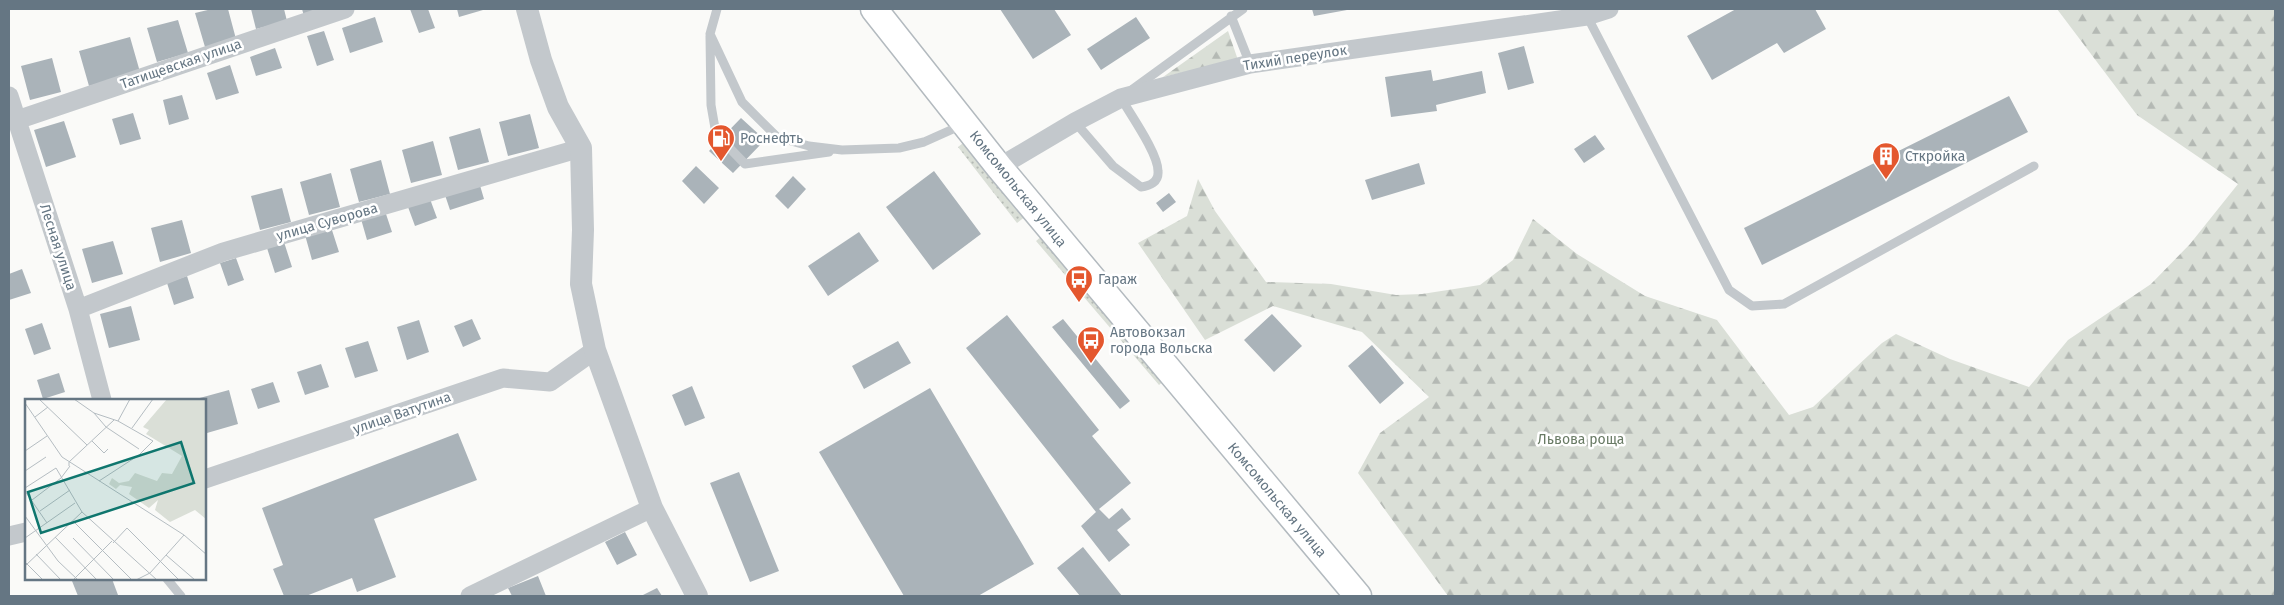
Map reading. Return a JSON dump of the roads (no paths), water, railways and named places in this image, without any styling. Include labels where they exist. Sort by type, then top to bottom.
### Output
[{"type":"main road","name":"Комсомольская улица","points":[[874,9],[999,167],[1358,596]]},
{"type":"street","name":"Татищевская улица","points":[[17,120],[345,9]]},
{"type":"street","points":[[527,9],[541,60],[558,107],[581,148],[583,230],[581,284],[595,350],[652,508],[697,596]]},
{"type":"street","name":"Тихий переулок","points":[[999,167],[1075,122],[1121,98],[1250,64],[1586,16],[1609,9]]},
{"type":"street","name":"Лесная улица","points":[[9,96],[78,309],[102,399]]},
{"type":"street","name":"улица Суворова","points":[[78,309],[223,252],[581,148]]},
{"type":"street","name":"улица Ватутина","points":[[206,479],[503,378],[550,382],[595,350]]},
{"type":"street","points":[[470,596],[490,592],[652,508]]},
{"type":"street","points":[[9,536],[25,532]]},
{"type":"lane","points":[[718,9],[710,34],[711,105],[716,134],[746,164],[842,150],[899,148],[924,142],[965,124]]},
{"type":"lane","points":[[1075,122],[1118,171],[1140,187],[1150,186],[1156,180],[1158,171],[1152,153],[1121,98],[1243,9]]},
{"type":"lane","points":[[1231,16],[1250,64]]},
{"type":"lane","points":[[1586,16],[1728,290],[1752,306],[1784,304],[2034,166]]},
{"type":"lane","points":[[710,34],[742,102],[778,137],[810,146],[842,150]]},
{"type":"lane","points":[[168,580],[180,596]]},
{"type":"place","name":"Роснефть","points":[[721,162]]},
{"type":"place","name":"Сткройка","points":[[1886,180]]},
{"type":"place","name":"Гараж","points":[[1079,303]]},
{"type":"place","name":"Автовокзал города Вольска","points":[[1091,364]]},
{"type":"park label","name":"Львова роща","points":[[1581,439]]}]
